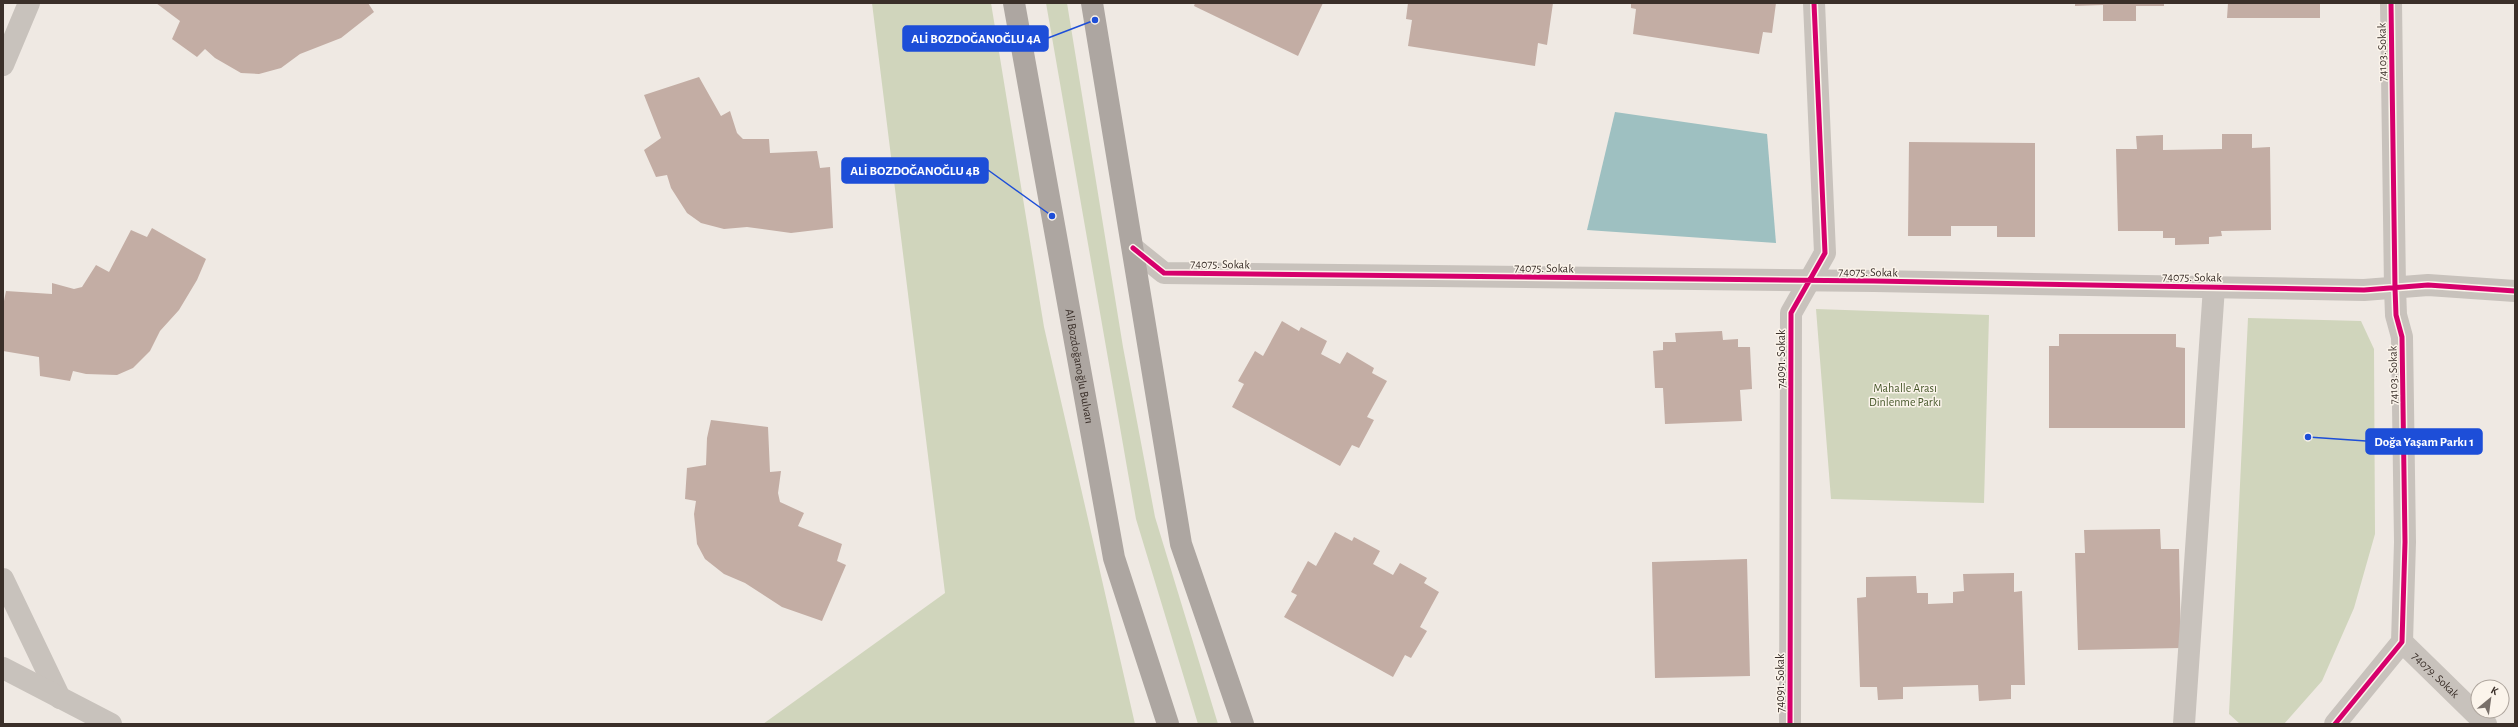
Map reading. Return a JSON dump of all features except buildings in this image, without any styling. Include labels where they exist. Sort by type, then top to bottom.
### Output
[{"type":"main road","name":"Ali Bozdoğanoğlu Bulvarı","points":[[1014,3],[1114,558],[1168,724]]},
{"type":"main road","points":[[1092,3],[1181,544],[1243,724]]},
{"type":"street","points":[[3,65],[29,3]]},
{"type":"street","name":"74091. Sokak","points":[[1790,724],[1791,313],[1824,253],[1814,3]]},
{"type":"street","name":"74103. Sokak","points":[[2391,3],[2395,288],[2396,315],[2402,337],[2405,542],[2402,642]]},
{"type":"street","name":"74075. Sokak","points":[[1133,248],[1164,273],[2364,290],[2428,285],[2515,291]]},
{"type":"street","points":[[2184,724],[2214,287]]},
{"type":"street","points":[[3,579],[60,698]]},
{"type":"street","points":[[2335,724],[2402,642]]},
{"type":"street","name":"74079. Sokak","points":[[2402,642],[2486,724]]},
{"type":"street","points":[[3,668],[110,724]]},
{"type":"green space","points":[[872,3],[991,3],[1044,327],[1135,724],[763,724],[945,593]]},
{"type":"green space","points":[[1046,3],[1067,3],[1123,347],[1155,517],[1218,724],[1198,724],[1136,519]]},
{"type":"green space","name":"Mahalle Arası Dinlenme Parkı","points":[[1816,309],[1989,315],[1984,503],[1831,499]]},
{"type":"green space","points":[[2248,318],[2361,321],[2374,349],[2375,534],[2354,608],[2322,681],[2284,724],[2240,724],[2229,714]]},
{"type":"water","points":[[1615,112],[1767,134],[1776,243],[1587,230]]},
{"type":"cycle path","points":[[1790,724],[1791,313],[1825,253],[1814,3]]},
{"type":"cycle path","points":[[2335,724],[2402,642],[2405,542],[2402,337],[2396,315],[2395,288],[2391,3]]},
{"type":"cycle path","points":[[1133,248],[1164,273],[1874,281],[2364,290],[2428,285],[2515,291]]},
{"type":"place","name":"ALİ BOZDOĞANOĞLU 4A","points":[[1095,20]]},
{"type":"place","name":"ALİ BOZDOĞANOĞLU 4B","points":[[1052,216]]},
{"type":"place","name":"Doğa Yaşam Parkı 1","points":[[2308,437]]}]
